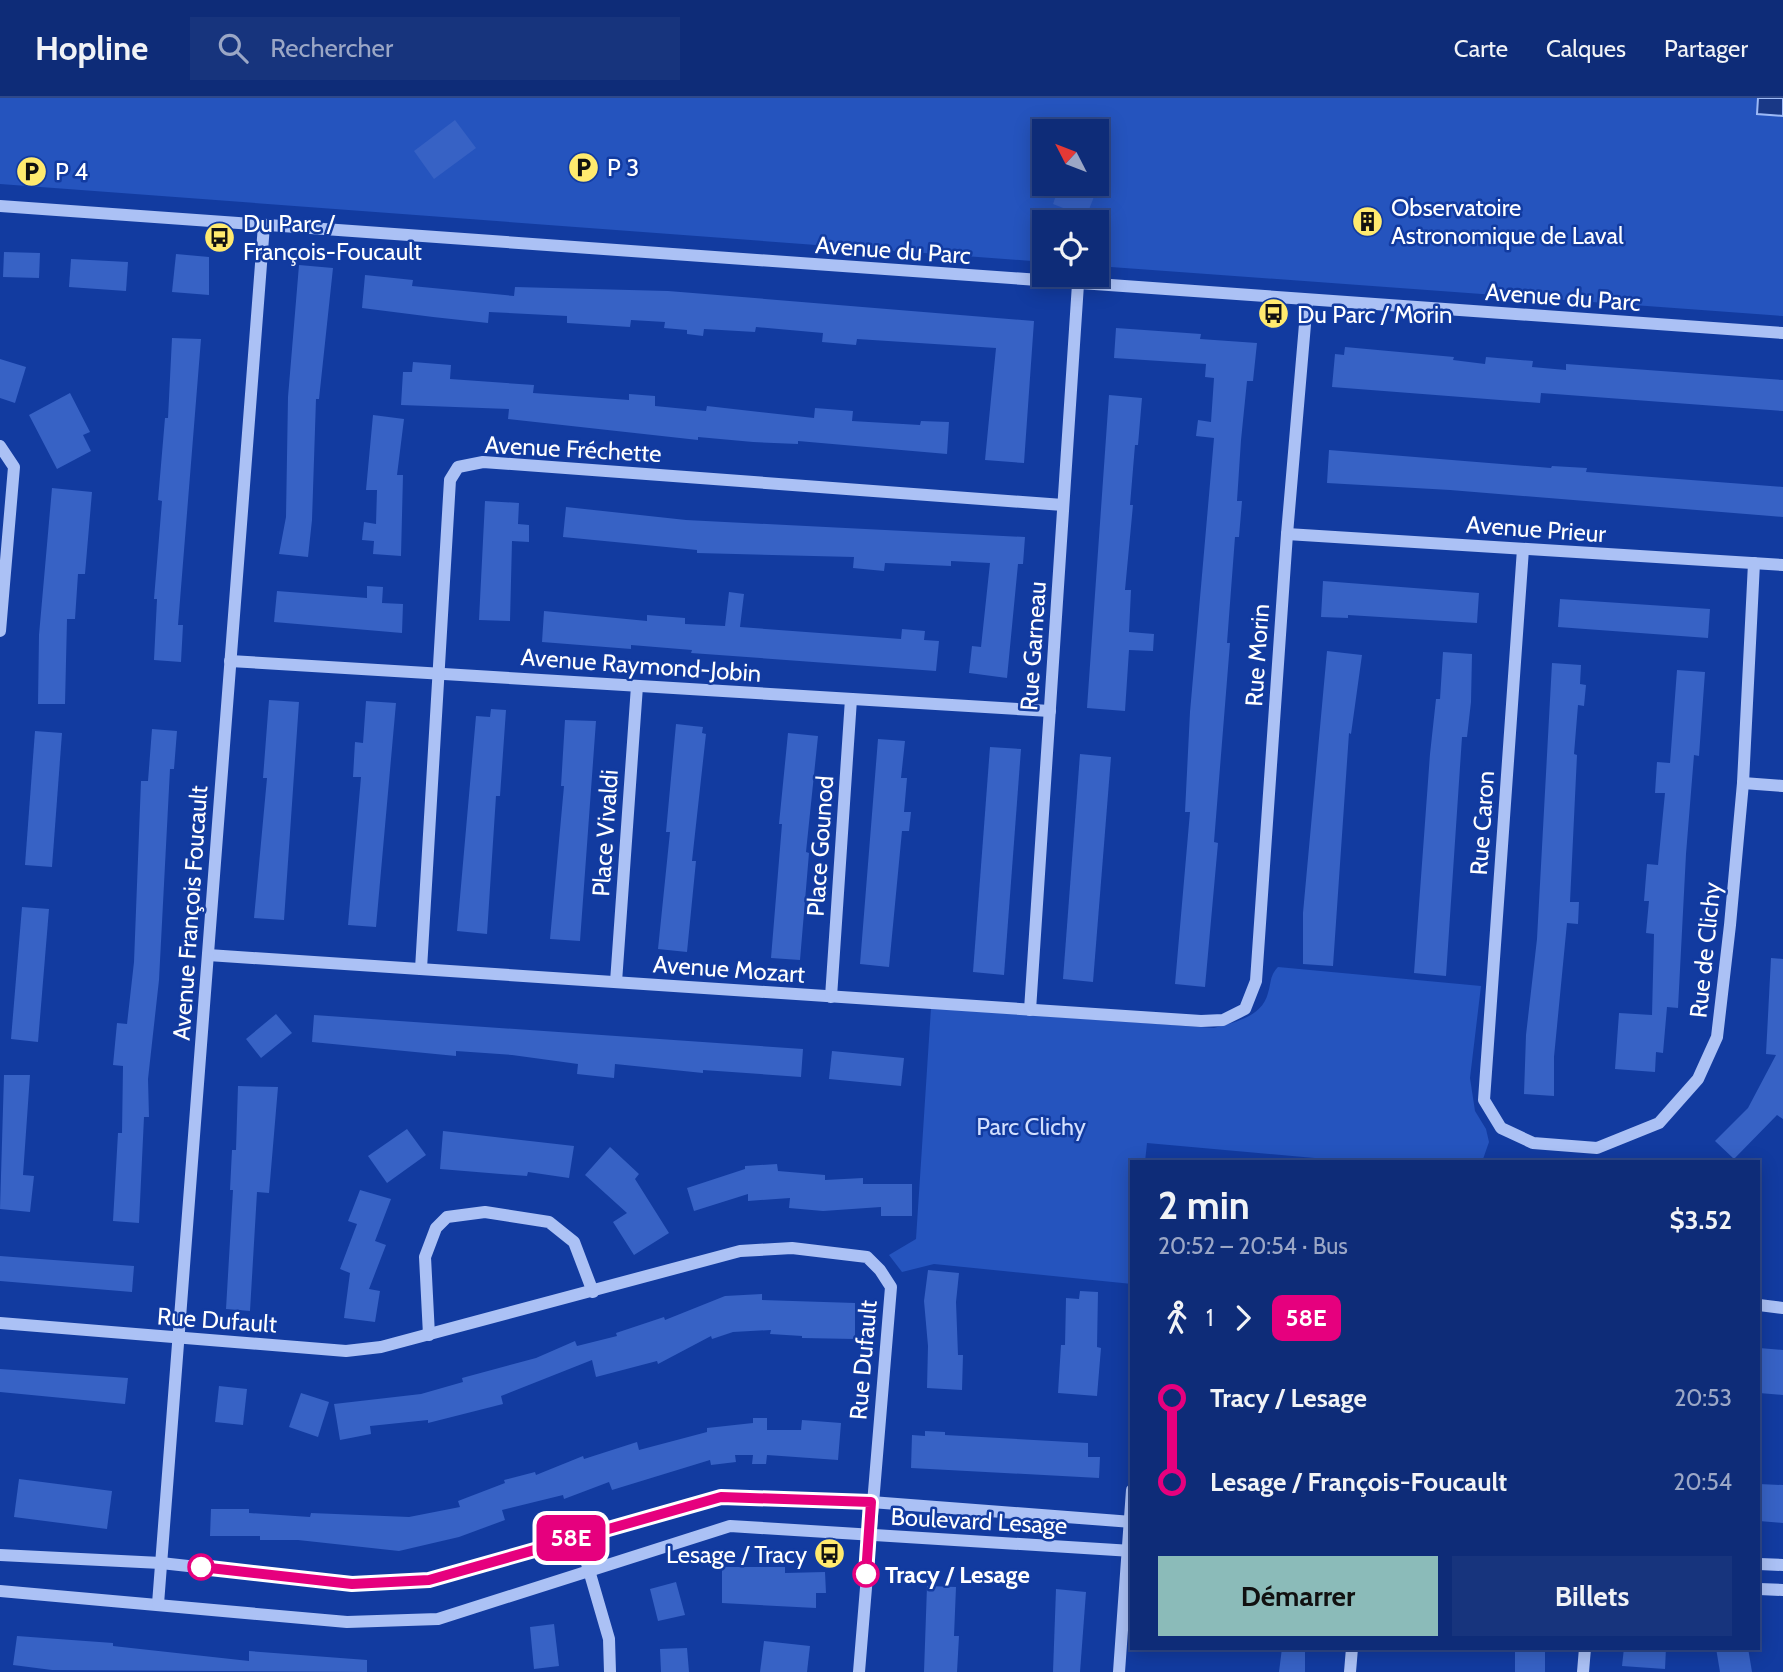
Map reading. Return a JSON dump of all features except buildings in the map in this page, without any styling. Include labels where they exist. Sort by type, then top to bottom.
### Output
[{"type":"street","name":"Avenue du Parc","points":[[0,206],[1032,282]]},
{"type":"street","name":"Avenue François Foucault","points":[[158,1604],[264,225]]},
{"type":"street","name":"Rue Garneau","points":[[1030,1010],[1078,287]]},
{"type":"street","name":"Avenue du Parc","points":[[1107,287],[1783,333]]},
{"type":"street","name":"Rue Morin","points":[[1245,1009],[1256,981],[1287,534],[1307,301]]},
{"type":"street","points":[[0,446],[14,467],[0,631]]},
{"type":"street","name":"Avenue Fréchette","points":[[421,969],[450,480],[458,467],[482,462],[1063,505]]},
{"type":"street","name":"Avenue Prieur","points":[[1287,534],[1783,565]]},
{"type":"street","name":"Rue Caron","points":[[1483,1100],[1523,549]]},
{"type":"street","name":"Rue de Clichy","points":[[1483,1100],[1502,1128],[1533,1143],[1597,1148],[1659,1123],[1698,1080],[1717,1037],[1743,783],[1754,564]]},
{"type":"street","name":"Avenue Raymond-Jobin","points":[[230,661],[1050,711]]},
{"type":"street","name":"Place Vivaldi","points":[[616,982],[637,686]]},
{"type":"street","name":"Place Gounod","points":[[831,997],[851,699]]},
{"type":"street","points":[[1743,783],[1783,786]]},
{"type":"street","name":"Avenue Mozart","points":[[208,955],[1200,1021],[1223,1020],[1245,1009]]},
{"type":"street","points":[[429,1335],[425,1257],[436,1228],[447,1217],[485,1212],[549,1222],[574,1242],[593,1292]]},
{"type":"street","name":"Rue Dufault","points":[[0,1323],[178,1339],[346,1350],[381,1347],[429,1335],[740,1251],[792,1248],[867,1257],[891,1287],[871,1502],[859,1672]]},
{"type":"street","points":[[1760,1306],[1783,1308]]},
{"type":"street","name":"Boulevard Lesage","points":[[0,1555],[161,1563],[352,1584],[429,1580],[579,1535],[721,1497],[871,1502],[1130,1522]]},
{"type":"street","name":"Boulevard Lesage","points":[[0,1591],[347,1622],[438,1619],[730,1526],[1130,1551]]},
{"type":"street","points":[[579,1535],[609,1639],[610,1672]]},
{"type":"street","points":[[1119,1672],[1130,1551]]},
{"type":"street","points":[[1760,1564],[1783,1565]]},
{"type":"street","points":[[1760,1589],[1783,1590]]},
{"type":"street","points":[[1350,1672],[1352,1650]]},
{"type":"street","points":[[1583,1672],[1585,1650]]},
{"type":"green space","points":[[0,98],[1783,98],[1783,316],[1109,267],[1109,210],[1032,210],[1032,261],[0,184]]},
{"type":"green space","name":"Parc Clichy","points":[[1278,967],[1481,986],[1470,1078],[1475,1111],[1486,1129],[1489,1142],[1483,1160],[1337,1160],[1147,1143],[1145,1160],[1130,1160],[1130,1284],[934,1264],[902,1272],[889,1255],[916,1239],[931,1008],[1214,1028],[1247,1017],[1260,1008]]},
{"type":"shaded area","points":[[1758,98],[1783,98],[1783,116],[1757,114]]},
{"type":"bus line","name":"58E","points":[[201,1567],[352,1584],[429,1580],[579,1535],[721,1497],[871,1502],[866,1574]]},
{"type":"place","name":"P 3","points":[[584,167]]},
{"type":"place","name":"P 4","points":[[32,171]]},
{"type":"place","name":"Observatoire Astronomique de Laval","points":[[1368,221]]},
{"type":"place","name":"Du Parc / François-Foucault","points":[[220,237]]},
{"type":"place","name":"Du Parc / Morin","points":[[1274,314]]},
{"type":"place","name":"Lesage / Tracy","points":[[830,1554]]},
{"type":"place","name":"Tracy / Lesage","points":[[866,1574]]}]
